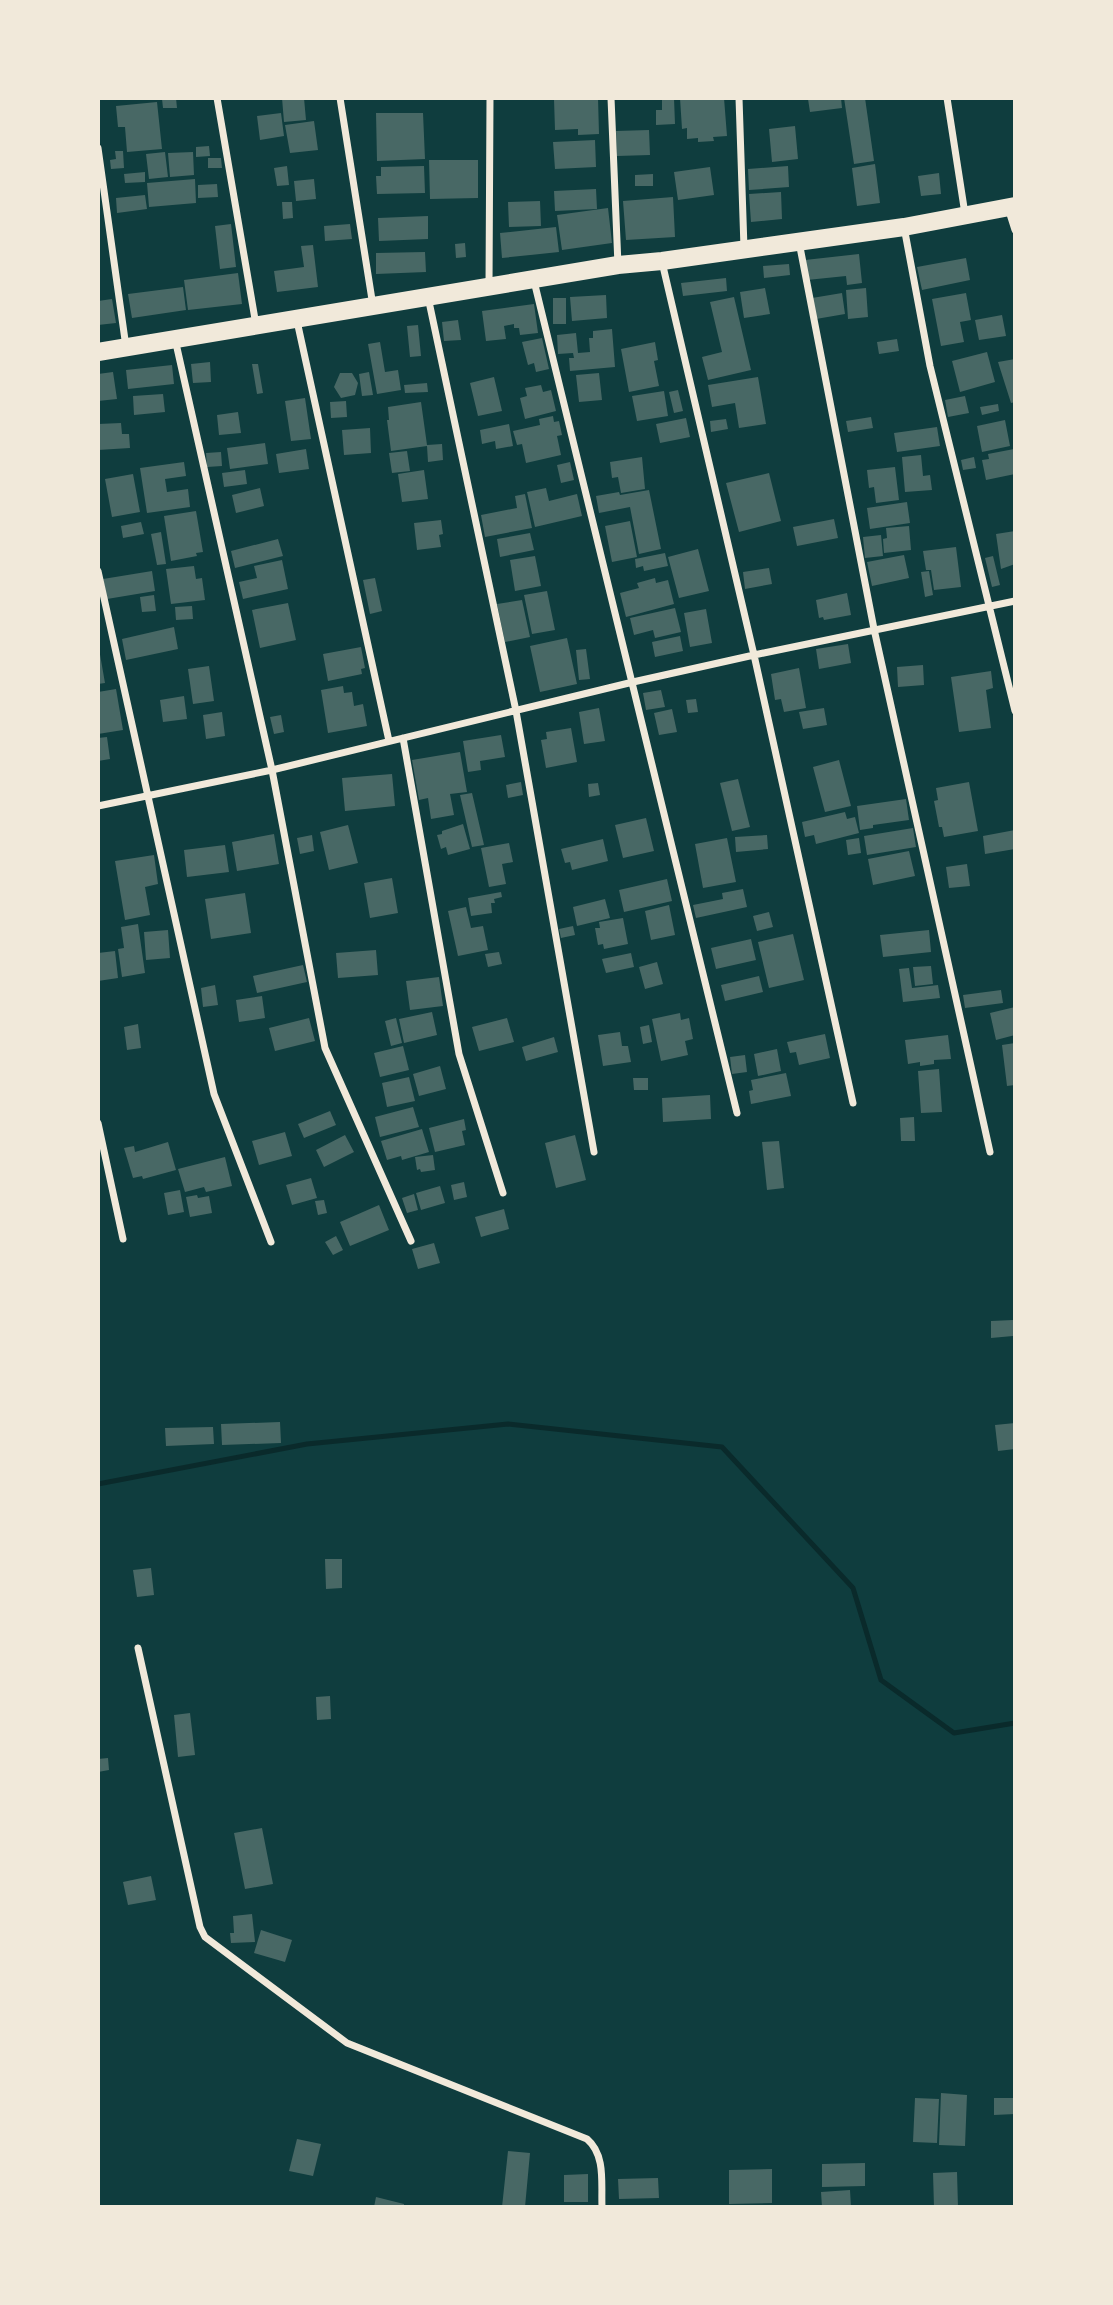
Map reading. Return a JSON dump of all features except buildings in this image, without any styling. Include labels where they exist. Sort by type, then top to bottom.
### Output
[{"type":"highway","points":[[98,352],[618,265],[904,227],[1012,207]]},
{"type":"street","points":[[217,98],[256,326]]},
{"type":"street","points":[[340,98],[373,307]]},
{"type":"street","points":[[489,287],[490,98]]},
{"type":"street","points":[[611,98],[618,265]]},
{"type":"street","points":[[739,98],[744,249]]},
{"type":"street","points":[[947,98],[965,215]]},
{"type":"street","points":[[98,148],[126,347]]},
{"type":"street","points":[[1012,207],[1015,230]]},
{"type":"street","points":[[904,227],[930,366],[1015,710]]},
{"type":"street","points":[[799,242],[874,629],[990,1152]]},
{"type":"street","points":[[662,261],[754,655],[853,1103]]},
{"type":"street","points":[[534,280],[737,1113]]},
{"type":"street","points":[[428,297],[516,711],[594,1152]]},
{"type":"street","points":[[297,320],[389,741]]},
{"type":"street","points":[[175,338],[272,770],[326,1048],[411,1241]]},
{"type":"street","points":[[98,571],[214,1094],[271,1242]]},
{"type":"street","points":[[98,806],[272,770],[632,682],[1015,601]]},
{"type":"street","points":[[403,738],[459,1054],[503,1193]]},
{"type":"street","points":[[98,1123],[123,1239]]},
{"type":"street","points":[[138,1648],[200,1927],[205,1937],[347,2043],[587,2139],[595,2146],[599,2155],[602,2207]]},
{"type":"waterway","points":[[98,1484],[307,1444],[508,1424],[722,1447],[853,1588],[881,1680],[954,1733],[1015,1723]]}]
